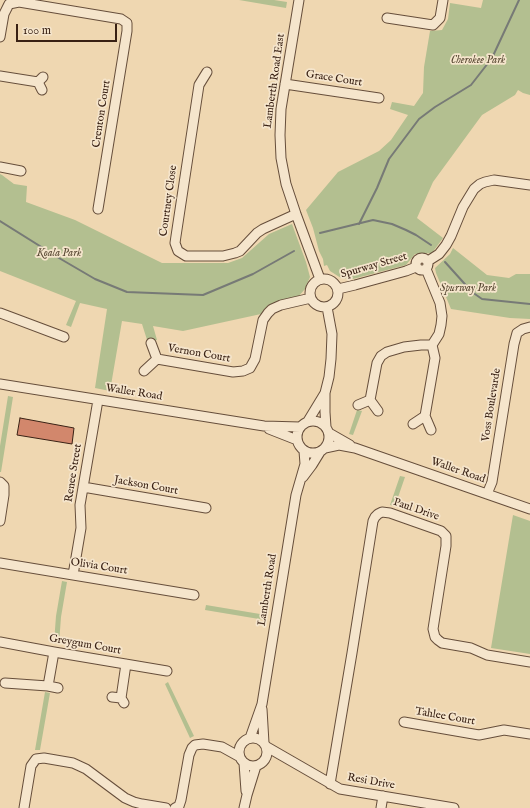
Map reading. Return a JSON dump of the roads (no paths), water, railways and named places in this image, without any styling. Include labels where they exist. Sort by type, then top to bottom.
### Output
[{"type":"street","name":"Lamberth Road East","points":[[299,0],[281,109],[281,158],[286,184],[320,279]]},
{"type":"street","points":[[387,18],[433,25],[440,18],[443,0]]},
{"type":"street","name":"Crenton Court","points":[[0,36],[4,14],[8,4],[19,2],[121,18],[127,23],[128,31],[98,209]]},
{"type":"street","name":"Courtney Close","points":[[207,72],[200,85],[188,157],[175,243],[178,251],[186,256],[223,256],[235,253],[240,251],[257,233],[263,229],[296,214]]},
{"type":"street","points":[[0,76],[41,83]]},
{"type":"street","name":"Grace Court","points":[[285,84],[379,98]]},
{"type":"street","points":[[0,167],[21,171]]},
{"type":"street","name":"Spurway Street","points":[[338,288],[406,271],[416,266],[416,261],[420,258],[425,258],[427,265],[446,245],[463,207],[474,189],[480,184],[494,180],[530,185]]},
{"type":"street","points":[[427,265],[440,303],[442,316],[439,334],[432,345],[435,358],[426,416],[431,430]]},
{"type":"street","points":[[320,279],[329,279],[333,281],[338,288],[338,298],[332,305],[327,307],[317,305],[311,298],[310,289],[312,284],[320,279]]},
{"type":"street","name":"Vernon Court","points":[[157,359],[233,372],[243,371],[250,368],[256,359],[263,320],[268,313],[280,305],[311,298]]},
{"type":"street","points":[[327,307],[332,334],[329,377],[325,393],[325,412],[329,438],[328,444],[322,450],[314,453],[309,453],[301,448],[297,440],[297,433],[303,423],[313,420],[318,421],[322,423],[327,430]]},
{"type":"street","points":[[0,313],[64,337]]},
{"type":"street","name":"Voss Boulevarde","points":[[487,494],[492,482],[514,344],[517,334],[523,329],[530,327]]},
{"type":"street","name":"Vernon Court","points":[[150,343],[157,359]]},
{"type":"street","points":[[378,411],[370,400],[377,363],[381,356],[387,352],[404,347],[432,345]]},
{"type":"street","name":"Vernon Court","points":[[144,371],[157,359]]},
{"type":"street","name":"Waller Road","points":[[0,384],[264,426],[300,426]]},
{"type":"street","points":[[308,421],[325,393]]},
{"type":"street","name":"Renee Street","points":[[74,575],[81,528],[80,505],[98,400]]},
{"type":"street","points":[[358,405],[370,400]]},
{"type":"street","points":[[412,424],[426,416]]},
{"type":"street","name":"Waller Road","points":[[264,426],[297,440]]},
{"type":"street","name":"Waller Road","points":[[327,430],[355,448]]},
{"type":"street","name":"Waller Road","points":[[322,450],[339,445],[355,448],[530,509]]},
{"type":"street","name":"Lamberth Road","points":[[301,480],[322,450]]},
{"type":"street","name":"Lamberth Road","points":[[247,795],[242,760],[239,753],[241,744],[247,739],[262,704],[296,495],[304,464],[304,451]]},
{"type":"street","points":[[0,482],[4,486],[4,495],[0,521]]},
{"type":"street","name":"Jackson Court","points":[[83,487],[206,508]]},
{"type":"street","name":"Paul Drive","points":[[330,784],[373,522],[378,514],[382,512],[390,513],[441,531],[446,536],[446,546],[433,629],[435,637],[438,640],[442,643],[471,648],[487,655],[530,662]]},
{"type":"street","name":"Olivia Court","points":[[0,563],[194,595]]},
{"type":"street","name":"Greygum Court","points":[[0,642],[167,671]]},
{"type":"street","points":[[48,686],[54,652]]},
{"type":"street","points":[[119,699],[126,664]]},
{"type":"street","points":[[5,683],[58,688]]},
{"type":"street","name":"Lamberth Road","points":[[244,808],[247,795],[260,764],[267,755],[262,704]]},
{"type":"street","name":"Tahlee Court","points":[[404,722],[479,735],[504,730],[530,734]]},
{"type":"street","points":[[222,747],[247,739],[258,738],[266,745]]},
{"type":"street","points":[[175,808],[179,806],[181,800],[189,755],[195,745],[203,744],[222,747],[247,765],[252,766],[260,764]]},
{"type":"street","name":"Resi Drive","points":[[266,745],[340,789],[454,808]]},
{"type":"street","points":[[24,808],[31,766],[36,759],[44,758],[73,764],[86,769],[125,798],[134,802],[166,808]]},
{"type":"street","name":"Resi Drive","points":[[260,764],[278,759],[291,761]]},
{"type":"street","points":[[382,808],[383,796]]},
{"type":"waterway","points":[[359,224],[377,188],[389,159],[419,119],[435,107],[471,85],[492,58],[519,0]]},
{"type":"waterway","points":[[320,233],[373,220],[392,224],[406,230],[431,245]]},
{"type":"waterway","points":[[0,221],[95,279],[127,292],[203,295],[253,274],[294,251]]},
{"type":"waterway","points":[[445,262],[472,292],[482,299],[530,304]]},
{"type":"park label","name":"Cherokee Park","points":[[478,61]]},
{"type":"park label","name":"Koala Park","points":[[59,254]]},
{"type":"park label","name":"Spurway Park","points":[[468,289]]}]
